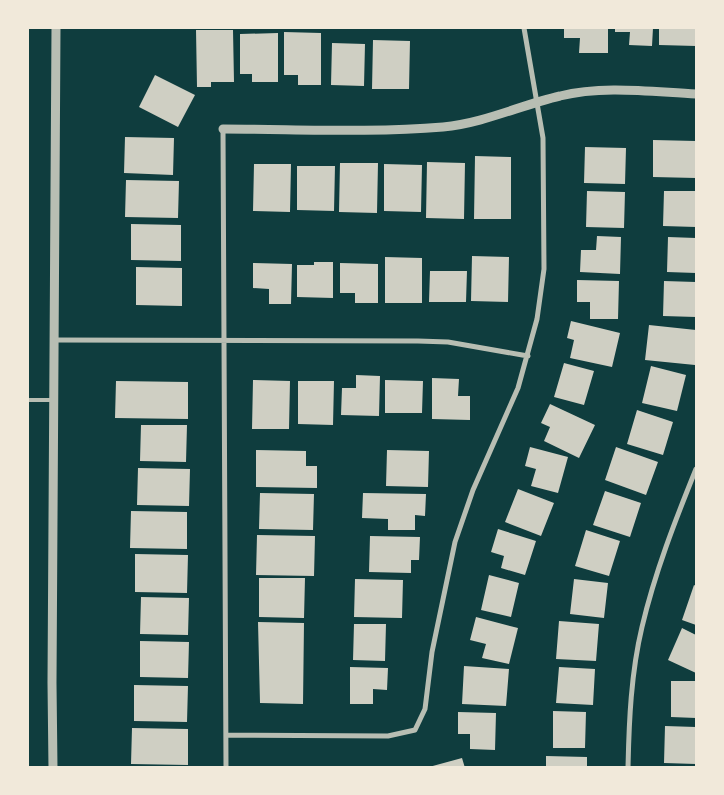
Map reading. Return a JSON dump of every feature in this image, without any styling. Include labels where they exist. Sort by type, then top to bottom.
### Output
[{"type":"street","points":[[54,768],[52,683],[56,28]]},
{"type":"street","points":[[226,735],[388,736],[415,730],[425,709],[432,652],[455,542],[473,490],[518,388],[537,319],[544,269],[544,138],[524,28]]},
{"type":"street","points":[[226,768],[223,129],[365,129],[444,126],[481,120],[559,96],[593,92],[696,94]]},
{"type":"street","points":[[54,340],[438,341],[528,356]]},
{"type":"street","points":[[628,768],[633,681],[642,629],[669,537],[696,469]]},
{"type":"lane","points":[[28,400],[54,400]]},
{"type":"building","points":[[564,28],[608,28],[608,53],[579,53],[580,38],[564,38]]},
{"type":"building","points":[[615,28],[653,28],[652,46],[629,45],[630,32],[615,32]]},
{"type":"building","points":[[659,28],[696,28],[696,46],[659,45]]},
{"type":"building","points":[[196,30],[233,30],[234,82],[211,82],[211,87],[197,87]]},
{"type":"building","points":[[284,32],[321,33],[321,85],[298,85],[298,75],[284,75]]},
{"type":"building","points":[[278,33],[278,82],[252,82],[252,74],[240,74],[240,34]]},
{"type":"building","points":[[373,40],[410,41],[409,89],[372,89]]},
{"type":"building","points":[[332,43],[365,44],[364,86],[331,85]]},
{"type":"building","points":[[155,75],[195,95],[178,127],[139,107]]},
{"type":"building","points":[[125,137],[174,138],[173,175],[124,173]]},
{"type":"building","points":[[653,140],[696,141],[696,178],[653,177]]},
{"type":"building","points":[[585,147],[626,148],[625,184],[584,183]]},
{"type":"building","points":[[475,156],[511,157],[511,219],[474,219]]},
{"type":"building","points":[[427,162],[465,163],[464,219],[426,218]]},
{"type":"building","points":[[340,163],[378,163],[377,213],[339,212]]},
{"type":"building","points":[[254,164],[291,164],[290,212],[253,211]]},
{"type":"building","points":[[384,164],[422,165],[421,212],[384,211]]},
{"type":"building","points":[[297,166],[335,166],[334,211],[297,210]]},
{"type":"building","points":[[126,180],[179,181],[178,218],[125,217]]},
{"type":"building","points":[[587,191],[625,192],[624,228],[586,227]]},
{"type":"building","points":[[664,191],[696,191],[696,227],[663,226]]},
{"type":"building","points":[[131,224],[181,225],[181,261],[131,260]]},
{"type":"building","points":[[597,236],[621,237],[620,274],[580,272],[581,250],[596,250]]},
{"type":"building","points":[[668,237],[696,238],[696,273],[667,272]]},
{"type":"building","points":[[472,256],[509,257],[508,302],[471,301]]},
{"type":"building","points":[[385,257],[422,258],[422,303],[385,303]]},
{"type":"building","points":[[314,262],[333,262],[333,298],[297,297],[297,265],[314,265]]},
{"type":"building","points":[[253,263],[292,264],[291,304],[269,304],[269,289],[253,288]]},
{"type":"building","points":[[340,263],[378,264],[378,303],[355,303],[355,293],[340,293]]},
{"type":"building","points":[[136,267],[182,268],[182,306],[136,305]]},
{"type":"building","points":[[430,271],[467,271],[466,302],[429,302]]},
{"type":"building","points":[[577,280],[619,281],[618,319],[590,319],[590,302],[577,302]]},
{"type":"building","points":[[664,281],[696,282],[696,317],[663,316]]},
{"type":"building","points":[[571,321],[620,333],[612,367],[570,358],[574,340],[567,338]]},
{"type":"building","points":[[649,325],[696,330],[695,365],[645,360]]},
{"type":"building","points":[[564,363],[594,371],[584,405],[554,397]]},
{"type":"building","points":[[651,366],[686,375],[677,411],[642,403]]},
{"type":"building","points":[[356,375],[380,376],[379,416],[341,415],[342,388],[356,388]]},
{"type":"building","points":[[432,378],[459,379],[458,396],[470,396],[470,420],[432,419]]},
{"type":"building","points":[[253,380],[290,381],[289,429],[252,429]]},
{"type":"building","points":[[385,380],[423,381],[422,413],[385,413]]},
{"type":"building","points":[[116,381],[188,382],[188,419],[115,418]]},
{"type":"building","points":[[298,381],[334,381],[333,425],[298,424]]},
{"type":"building","points":[[550,404],[595,425],[579,458],[544,441],[550,427],[541,423]]},
{"type":"building","points":[[637,410],[673,422],[663,455],[627,444]]},
{"type":"building","points":[[141,425],[187,425],[186,462],[140,461]]},
{"type":"building","points":[[530,447],[568,457],[558,493],[531,486],[536,469],[525,466]]},
{"type":"building","points":[[616,447],[658,462],[646,495],[605,480]]},
{"type":"building","points":[[256,450],[306,451],[306,466],[317,466],[317,488],[256,487]]},
{"type":"building","points":[[387,450],[429,451],[428,487],[386,486]]},
{"type":"building","points":[[138,468],[190,469],[189,506],[137,505]]},
{"type":"building","points":[[518,489],[554,503],[541,536],[505,522]]},
{"type":"building","points":[[605,491],[641,503],[630,537],[593,525]]},
{"type":"building","points":[[260,493],[314,494],[313,530],[259,529]]},
{"type":"building","points":[[363,493],[426,494],[425,516],[415,515],[415,530],[388,530],[388,519],[362,518]]},
{"type":"building","points":[[131,511],[187,512],[187,549],[130,548]]},
{"type":"building","points":[[498,529],[536,541],[525,575],[501,568],[504,556],[491,552]]},
{"type":"building","points":[[586,530],[620,541],[609,576],[575,566]]},
{"type":"building","points":[[257,535],[315,536],[314,576],[256,575]]},
{"type":"building","points":[[370,536],[420,537],[419,560],[411,560],[411,573],[369,572]]},
{"type":"building","points":[[135,554],[188,555],[187,593],[135,592]]},
{"type":"building","points":[[489,575],[519,583],[511,617],[481,610]]},
{"type":"building","points":[[259,578],[305,578],[304,618],[259,617]]},
{"type":"building","points":[[355,579],[403,580],[402,618],[354,617]]},
{"type":"building","points":[[574,579],[608,583],[604,618],[570,614]]},
{"type":"building","points":[[694,585],[696,586],[696,625],[682,620]]},
{"type":"building","points":[[141,597],[189,598],[188,635],[140,634]]},
{"type":"building","points":[[476,617],[518,628],[509,664],[482,658],[486,644],[470,640]]},
{"type":"building","points":[[559,621],[599,624],[596,661],[556,659]]},
{"type":"building","points":[[258,622],[304,623],[303,704],[260,703]]},
{"type":"building","points":[[354,624],[386,624],[385,661],[353,660]]},
{"type":"building","points":[[682,628],[696,635],[696,673],[668,660]]},
{"type":"building","points":[[140,641],[189,642],[188,678],[140,677]]},
{"type":"building","points":[[464,666],[509,669],[506,706],[462,704]]},
{"type":"building","points":[[350,667],[388,668],[387,690],[373,689],[373,704],[350,704]]},
{"type":"building","points":[[559,667],[595,669],[593,705],[556,703]]},
{"type":"building","points":[[671,681],[696,681],[696,718],[671,717]]},
{"type":"building","points":[[134,685],[188,686],[187,722],[134,721]]},
{"type":"building","points":[[553,711],[586,712],[585,748],[553,748]]},
{"type":"building","points":[[458,712],[496,713],[495,750],[470,749],[470,734],[458,734]]},
{"type":"building","points":[[665,726],[696,727],[696,764],[664,763]]},
{"type":"building","points":[[132,728],[188,729],[188,765],[131,764]]},
{"type":"building","points":[[546,756],[587,757],[587,768],[546,768]]},
{"type":"building","points":[[462,758],[465,768],[429,767]]}]
